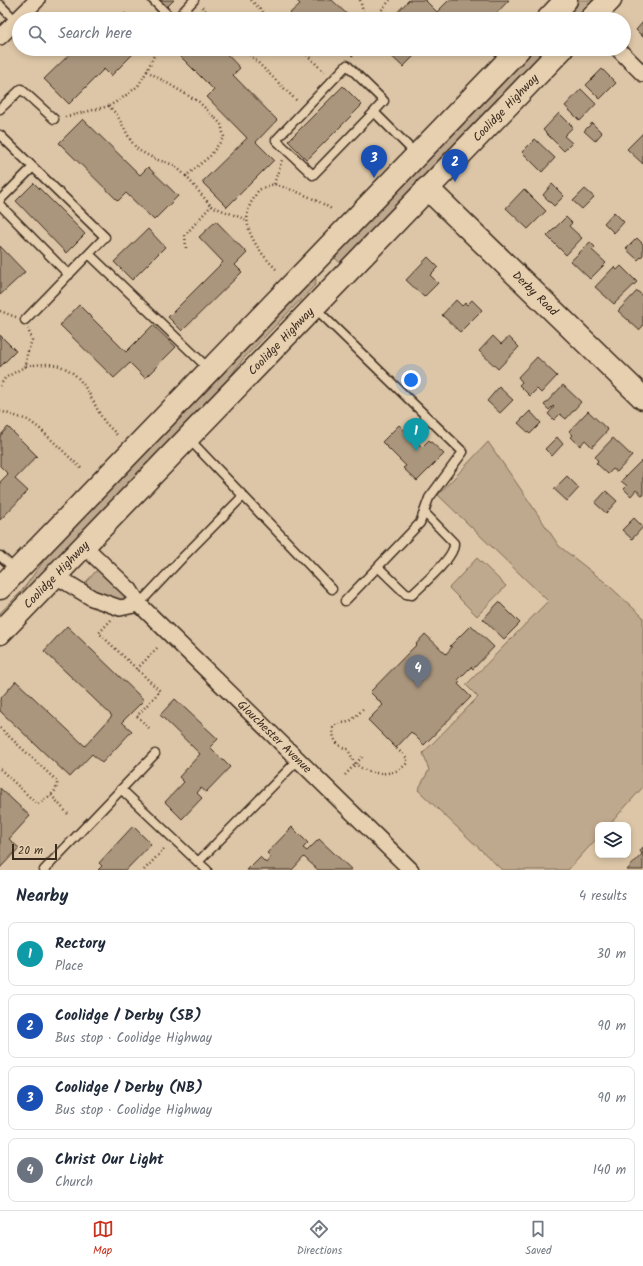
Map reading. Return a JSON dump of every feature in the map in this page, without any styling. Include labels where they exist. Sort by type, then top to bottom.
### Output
[{"type":"main road","points":[[555,12],[566,0]]},
{"type":"main road","points":[[598,12],[610,0]]},
{"type":"main road","points":[[0,588],[211,371],[512,56]]},
{"type":"main road","name":"Coolidge Highway","points":[[0,633],[330,292],[555,56]]},
{"type":"main road","name":"Derby Road","points":[[428,188],[643,398]]},
{"type":"main road","points":[[314,263],[324,268],[330,278],[330,292]]},
{"type":"street","points":[[25,12],[38,0]]},
{"type":"street","points":[[0,37],[12,25]]},
{"type":"street","points":[[625,56],[643,74]]},
{"type":"street","name":"Glouchester Avenue","points":[[84,546],[130,590],[139,604],[411,870]]},
{"type":"street","points":[[56,576],[92,598],[120,608],[139,604]]},
{"type":"lane","points":[[153,0],[165,12]]},
{"type":"lane","points":[[185,12],[197,2]]},
{"type":"lane","points":[[0,5],[12,17]]},
{"type":"lane","points":[[347,65],[384,100],[313,176],[276,140],[333,81],[347,65]]},
{"type":"lane","points":[[0,109],[21,89],[54,119]]},
{"type":"lane","points":[[374,112],[417,155]]},
{"type":"lane","points":[[0,135],[105,237],[25,320]]},
{"type":"lane","points":[[0,200],[33,167]]},
{"type":"lane","points":[[0,205],[69,275]]},
{"type":"lane","points":[[89,254],[211,371]]},
{"type":"lane","points":[[314,308],[463,452],[428,498],[420,523],[345,601]]},
{"type":"lane","points":[[188,438],[332,589]]},
{"type":"lane","points":[[139,604],[243,496]]},
{"type":"lane","points":[[378,567],[406,594],[412,595],[448,558],[454,549],[454,543],[424,512]]},
{"type":"lane","points":[[0,556],[17,571]]},
{"type":"lane","points":[[44,870],[156,754]]},
{"type":"lane","points":[[198,862],[298,760]]},
{"type":"lane","points":[[122,789],[206,870]]},
{"type":"path","points":[[251,0],[263,12]]},
{"type":"path","points":[[360,0],[363,12]]},
{"type":"path","points":[[380,12],[390,0]]},
{"type":"path","points":[[197,2],[207,12]]},
{"type":"path","points":[[54,119],[109,106],[122,99],[138,86],[154,56]]},
{"type":"path","points":[[251,56],[305,110]]},
{"type":"path","points":[[307,56],[333,81]]},
{"type":"path","points":[[147,71],[199,102],[221,124],[224,137],[210,156],[186,176]]},
{"type":"path","points":[[109,106],[117,115],[131,141],[138,150],[155,159],[174,165],[186,176],[211,206],[247,220]]},
{"type":"path","points":[[274,184],[285,149]]},
{"type":"path","points":[[276,269],[263,256],[251,236],[247,220],[250,204],[259,190],[274,184],[301,192],[333,210]]},
{"type":"path","points":[[186,248],[185,234],[211,206]]},
{"type":"path","points":[[0,311],[25,320],[32,340],[27,354],[26,366]]},
{"type":"path","points":[[0,386],[5,378],[26,366],[48,364],[63,367],[76,376],[88,391],[105,423],[117,435]]},
{"type":"path","points":[[0,411],[28,420],[39,428],[83,470]]},
{"type":"path","points":[[112,619],[99,633],[160,691],[137,716],[149,728]]},
{"type":"path","points":[[137,669],[157,648]]},
{"type":"path","points":[[363,710],[352,720],[340,722],[333,728],[333,737],[336,742],[340,746],[347,748],[356,764],[364,770],[376,773],[395,772],[404,767],[407,763],[407,758],[396,748]]},
{"type":"path","points":[[0,728],[57,781],[58,785],[56,790],[51,795],[37,804],[0,769]]},
{"type":"path","points":[[345,775],[362,757]]},
{"type":"path","points":[[51,795],[68,814]]},
{"type":"path","points":[[144,870],[174,839]]},
{"type":"shaded area","points":[[578,0],[598,0],[587,12],[567,12]]},
{"type":"shaded area","points":[[524,56],[544,56],[343,266],[334,257]]},
{"type":"shaded area","points":[[313,278],[316,279],[315,285],[244,358],[214,398],[0,622],[0,613],[21,592],[56,544]]},
{"type":"shaded area","points":[[488,442],[559,546],[606,583],[643,617],[643,787],[612,822],[595,822],[595,840],[568,870],[502,870],[418,790],[429,770],[423,753],[478,697],[466,685],[548,601],[438,495]]},
{"type":"shaded area","points":[[477,558],[506,586],[477,616],[449,588]]},
{"type":"shaded area","points":[[98,570],[126,597],[125,600],[121,601],[87,587],[86,582]]},
{"type":"building","points":[[160,0],[174,0],[167,7]]},
{"type":"building","points":[[296,0],[332,0],[345,12],[291,12],[300,4]]},
{"type":"building","points":[[409,0],[425,0],[437,12],[398,12]]},
{"type":"building","points":[[449,0],[509,0],[498,12],[437,12]]},
{"type":"building","points":[[643,22],[643,37],[636,30]]},
{"type":"building","points":[[68,56],[131,56],[111,76],[104,69],[69,104],[44,79]]},
{"type":"building","points":[[180,56],[229,56],[240,68],[233,75],[277,120],[256,142],[274,160],[227,207],[202,182],[247,138],[207,97],[214,90]]},
{"type":"building","points":[[391,56],[414,56],[403,67]]},
{"type":"building","points":[[602,69],[616,83],[600,99],[586,85]]},
{"type":"building","points":[[343,86],[362,105],[307,160],[288,141]]},
{"type":"building","points":[[581,89],[596,104],[580,121],[565,106]]},
{"type":"building","points":[[559,113],[573,127],[564,136],[572,143],[564,151],[543,130]]},
{"type":"building","points":[[83,119],[140,175],[148,167],[178,196],[154,220],[126,193],[118,201],[59,143]]},
{"type":"building","points":[[592,123],[602,133],[595,141],[584,131]]},
{"type":"building","points":[[643,133],[643,164],[627,149]]},
{"type":"building","points":[[535,139],[555,158],[542,172],[522,152]]},
{"type":"building","points":[[34,183],[85,234],[66,253],[16,201]]},
{"type":"building","points":[[552,184],[564,196],[554,206],[543,195]]},
{"type":"building","points":[[524,189],[546,211],[528,229],[506,208]]},
{"type":"building","points":[[585,189],[594,197],[582,209],[573,201]]},
{"type":"building","points":[[614,212],[624,222],[614,233],[604,223]]},
{"type":"building","points":[[566,217],[572,223],[569,226],[582,238],[566,255],[547,236]]},
{"type":"building","points":[[216,221],[247,253],[235,265],[242,272],[182,331],[168,317],[223,262],[199,237]]},
{"type":"building","points":[[148,229],[165,247],[132,280],[114,262]]},
{"type":"building","points":[[637,238],[643,244],[643,255],[638,260],[626,249]]},
{"type":"building","points":[[590,242],[595,247],[592,250],[606,263],[590,279],[571,261]]},
{"type":"building","points":[[0,246],[25,272],[0,295]]},
{"type":"building","points":[[428,257],[438,267],[430,275],[438,283],[424,297],[406,280]]},
{"type":"building","points":[[621,266],[637,282],[614,304],[595,287],[614,267],[617,270]]},
{"type":"building","points":[[637,291],[642,295],[643,294],[643,326],[639,330],[618,311]]},
{"type":"building","points":[[456,300],[462,306],[465,303],[467,305],[472,300],[482,310],[460,332],[442,315]]},
{"type":"building","points":[[79,305],[126,352],[153,325],[176,347],[145,378],[130,363],[114,378],[60,325]]},
{"type":"building","points":[[0,335],[16,351],[0,367]]},
{"type":"building","points":[[493,336],[501,344],[509,337],[519,347],[498,369],[479,351]]},
{"type":"building","points":[[537,357],[557,376],[541,393],[537,389],[530,396],[519,385],[522,382],[518,377]]},
{"type":"building","points":[[563,385],[581,402],[566,419],[560,414],[554,420],[548,414],[554,407],[553,406],[549,410],[544,405]]},
{"type":"building","points":[[499,387],[513,400],[500,413],[487,401]]},
{"type":"building","points":[[530,411],[541,423],[530,434],[518,423]]},
{"type":"building","points":[[588,411],[608,430],[592,447],[585,440],[580,446],[571,437],[573,435],[569,431]]},
{"type":"building","points":[[399,425],[422,447],[429,440],[444,454],[417,481],[403,468],[406,466],[382,442]]},
{"type":"building","points":[[8,427],[37,456],[15,479],[28,491],[0,520],[0,482],[8,474],[0,466],[0,436]]},
{"type":"building","points":[[557,437],[563,444],[552,456],[545,449]]},
{"type":"building","points":[[613,438],[632,456],[617,472],[613,469],[608,474],[596,463],[598,461],[595,457]]},
{"type":"building","points":[[641,461],[643,464],[643,496],[636,490],[631,496],[624,489],[627,486],[621,481]]},
{"type":"building","points":[[567,476],[579,488],[567,501],[554,489]]},
{"type":"building","points":[[606,491],[617,501],[606,513],[595,503]]},
{"type":"building","points":[[634,518],[643,527],[632,539],[622,530]]},
{"type":"building","points":[[499,602],[520,623],[504,639],[483,619]]},
{"type":"building","points":[[471,625],[494,647],[473,669],[471,667],[458,680],[460,682],[458,684],[471,697],[424,745],[411,732],[396,748],[368,720],[383,705],[370,692],[425,634],[446,654],[452,647],[450,646]]},
{"type":"building","points":[[67,626],[144,700],[122,722],[132,731],[102,763],[92,754],[70,777],[0,711],[0,699],[16,681],[85,746],[112,716],[44,651]]},
{"type":"building","points":[[175,699],[218,739],[210,747],[230,767],[206,792],[201,788],[197,793],[202,798],[182,819],[165,802],[184,782],[179,777],[200,754],[160,715]]},
{"type":"building","points":[[0,788],[30,816],[9,839],[19,848],[0,868]]},
{"type":"building","points":[[133,826],[151,844],[126,870],[98,870],[102,866],[99,863]]},
{"type":"building","points":[[292,827],[308,843],[303,848],[307,851],[319,839],[352,870],[318,870],[304,857],[292,870],[247,870],[260,857],[266,863],[271,857],[267,853]]},
{"type":"building","points":[[643,847],[643,870],[627,870],[642,854],[640,851]]},
{"type":"place","name":"Coolidge / Derby (NB)","points":[[374,178]]},
{"type":"place","name":"Coolidge / Derby (SB)","points":[[455,182]]},
{"type":"place","name":"Rectory","points":[[416,451]]},
{"type":"place","name":"Christ Our Light","points":[[418,688]]}]
